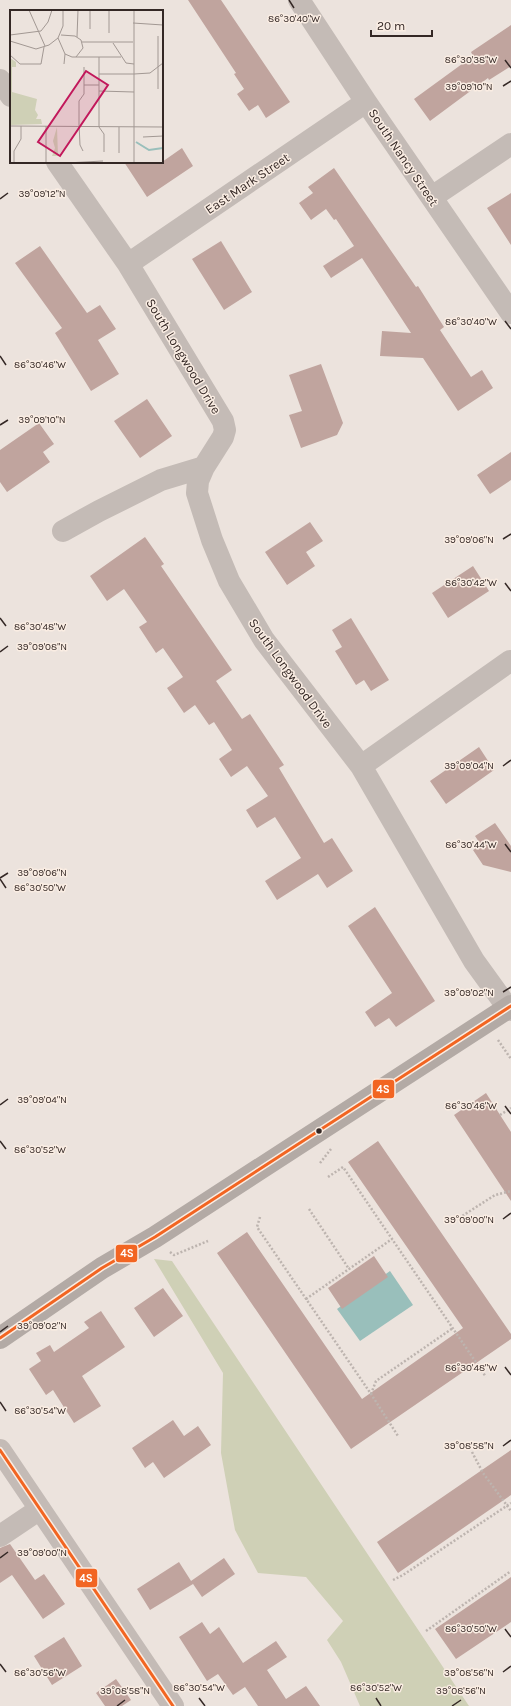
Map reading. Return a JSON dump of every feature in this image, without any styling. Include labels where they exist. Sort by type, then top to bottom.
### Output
[{"type":"main road","points":[[0,1338],[102,1268],[161,1233],[510,1008]]},
{"type":"street","name":"South Nancy Street","points":[[299,0],[366,102],[511,313]]},
{"type":"street","points":[[0,80],[10,95]]},
{"type":"street","name":"East Mark Street","points":[[128,264],[366,102]]},
{"type":"street","points":[[432,197],[511,144]]},
{"type":"street","name":"South Longwood Drive","points":[[58,163],[128,264],[223,420],[225,430],[223,437],[204,467],[198,481],[197,493],[212,540],[230,581],[264,640],[361,766],[474,961],[510,1008]]},
{"type":"street","points":[[63,531],[99,510],[161,480],[204,467]]},
{"type":"street","points":[[361,766],[510,661]]},
{"type":"street","points":[[0,1450],[173,1706]]},
{"type":"street","points":[[0,1536],[40,1509]]},
{"type":"path","points":[[494,1034],[511,1060]]},
{"type":"path","points":[[500,1115],[511,1108]]},
{"type":"path","points":[[328,1177],[343,1167],[486,1377]]},
{"type":"path","points":[[459,1218],[495,1195],[511,1191]]},
{"type":"path","points":[[309,1209],[349,1269]]},
{"type":"path","points":[[260,1217],[257,1227],[398,1436]]},
{"type":"path","points":[[306,1299],[392,1239]]},
{"type":"path","points":[[174,1255],[208,1241]]},
{"type":"path","points":[[371,1394],[376,1381],[454,1328]]},
{"type":"path","points":[[472,1452],[483,1473],[511,1511]]},
{"type":"path","points":[[392,1580],[403,1575],[511,1502]]},
{"type":"path","points":[[426,1631],[511,1572]]},
{"type":"green space","points":[[154,1259],[172,1261],[469,1706],[360,1706],[341,1662],[327,1640],[343,1621],[306,1577],[258,1573],[235,1530],[221,1453],[223,1373]]},
{"type":"water","points":[[390,1271],[413,1305],[360,1341],[337,1309]]},
{"type":"building","points":[[188,0],[221,0],[290,102],[266,118],[258,105],[249,111],[237,94],[244,89],[234,74],[236,73]]},
{"type":"building","points":[[511,25],[511,66],[489,80],[488,78],[430,121],[414,99],[473,56],[471,52]]},
{"type":"building","points":[[182,148],[193,166],[147,197],[125,163],[163,163],[163,161]]},
{"type":"building","points":[[334,168],[416,287],[418,286],[444,327],[440,330],[471,377],[482,370],[493,388],[458,411],[423,358],[380,356],[382,331],[411,333],[362,258],[331,278],[323,266],[354,246],[336,219],[334,220],[326,209],[311,220],[299,203],[313,193],[308,187]]},
{"type":"building","points":[[511,193],[511,245],[487,208]]},
{"type":"building","points":[[221,241],[252,292],[224,310],[192,259]]},
{"type":"building","points":[[40,246],[87,313],[100,305],[116,329],[98,340],[119,374],[91,391],[55,333],[62,328],[15,263]]},
{"type":"building","points":[[321,364],[343,423],[337,435],[301,448],[289,415],[302,411],[289,375]]},
{"type":"building","points":[[147,399],[172,436],[140,458],[114,421]]},
{"type":"building","points":[[39,423],[54,444],[43,452],[50,462],[7,492],[0,482],[0,450]]},
{"type":"building","points":[[511,452],[511,480],[490,494],[477,475]]},
{"type":"building","points":[[310,522],[323,541],[306,552],[315,566],[287,585],[265,552]]},
{"type":"building","points":[[145,537],[164,564],[161,566],[232,670],[216,681],[242,719],[250,714],[284,765],[279,768],[324,843],[332,838],[353,871],[327,888],[318,874],[277,900],[265,881],[301,858],[275,817],[257,828],[246,810],[268,796],[247,766],[231,777],[219,759],[232,750],[214,722],[209,725],[195,705],[184,713],[167,688],[183,677],[163,648],[156,653],[139,627],[147,622],[124,589],[107,601],[90,576]]},
{"type":"building","points":[[473,566],[489,591],[448,618],[432,593]]},
{"type":"building","points":[[351,618],[389,680],[371,691],[364,680],[356,685],[335,651],[342,647],[332,630]]},
{"type":"building","points":[[479,747],[494,770],[446,804],[430,781]]},
{"type":"building","points":[[495,823],[511,846],[511,872],[483,865],[473,850],[481,845],[475,836]]},
{"type":"building","points":[[375,907],[435,1001],[396,1027],[389,1018],[375,1027],[365,1012],[392,993],[348,926]]},
{"type":"building","points":[[486,1093],[511,1132],[511,1201],[454,1115]]},
{"type":"building","points":[[378,1141],[511,1334],[511,1339],[351,1449],[217,1253],[247,1232],[362,1399],[463,1328],[348,1162]]},
{"type":"building","points":[[374,1256],[388,1277],[342,1309],[328,1288]]},
{"type":"building","points":[[163,1288],[183,1316],[154,1337],[134,1308]]},
{"type":"building","points":[[101,1311],[125,1347],[82,1376],[101,1406],[74,1423],[53,1390],[46,1395],[29,1369],[41,1361],[36,1353],[50,1345],[54,1352],[89,1328],[84,1322]]},
{"type":"building","points":[[173,1420],[184,1436],[198,1426],[211,1445],[164,1478],[153,1462],[145,1468],[132,1448]]},
{"type":"building","points":[[511,1450],[511,1495],[398,1573],[377,1542]]},
{"type":"building","points":[[10,1544],[35,1580],[44,1574],[65,1604],[43,1619],[12,1575],[0,1583],[0,1548]]},
{"type":"building","points":[[224,1558],[235,1574],[202,1597],[191,1581]]},
{"type":"building","points":[[179,1562],[193,1584],[150,1610],[137,1589]]},
{"type":"building","points":[[511,1577],[511,1622],[456,1659],[435,1629]]},
{"type":"building","points":[[202,1622],[210,1634],[219,1627],[243,1663],[276,1641],[287,1657],[267,1670],[286,1699],[306,1686],[320,1706],[258,1706],[245,1687],[233,1695],[218,1674],[207,1681],[179,1637]]},
{"type":"building","points":[[64,1637],[82,1666],[52,1685],[34,1656]]},
{"type":"building","points":[[116,1679],[131,1700],[122,1706],[105,1706],[96,1693]]},
{"type":"transit line","name":"4S","points":[[0,1338],[102,1268],[155,1237],[511,1006]]},
{"type":"transit line","name":"4S","points":[[0,1450],[173,1706]]}]
